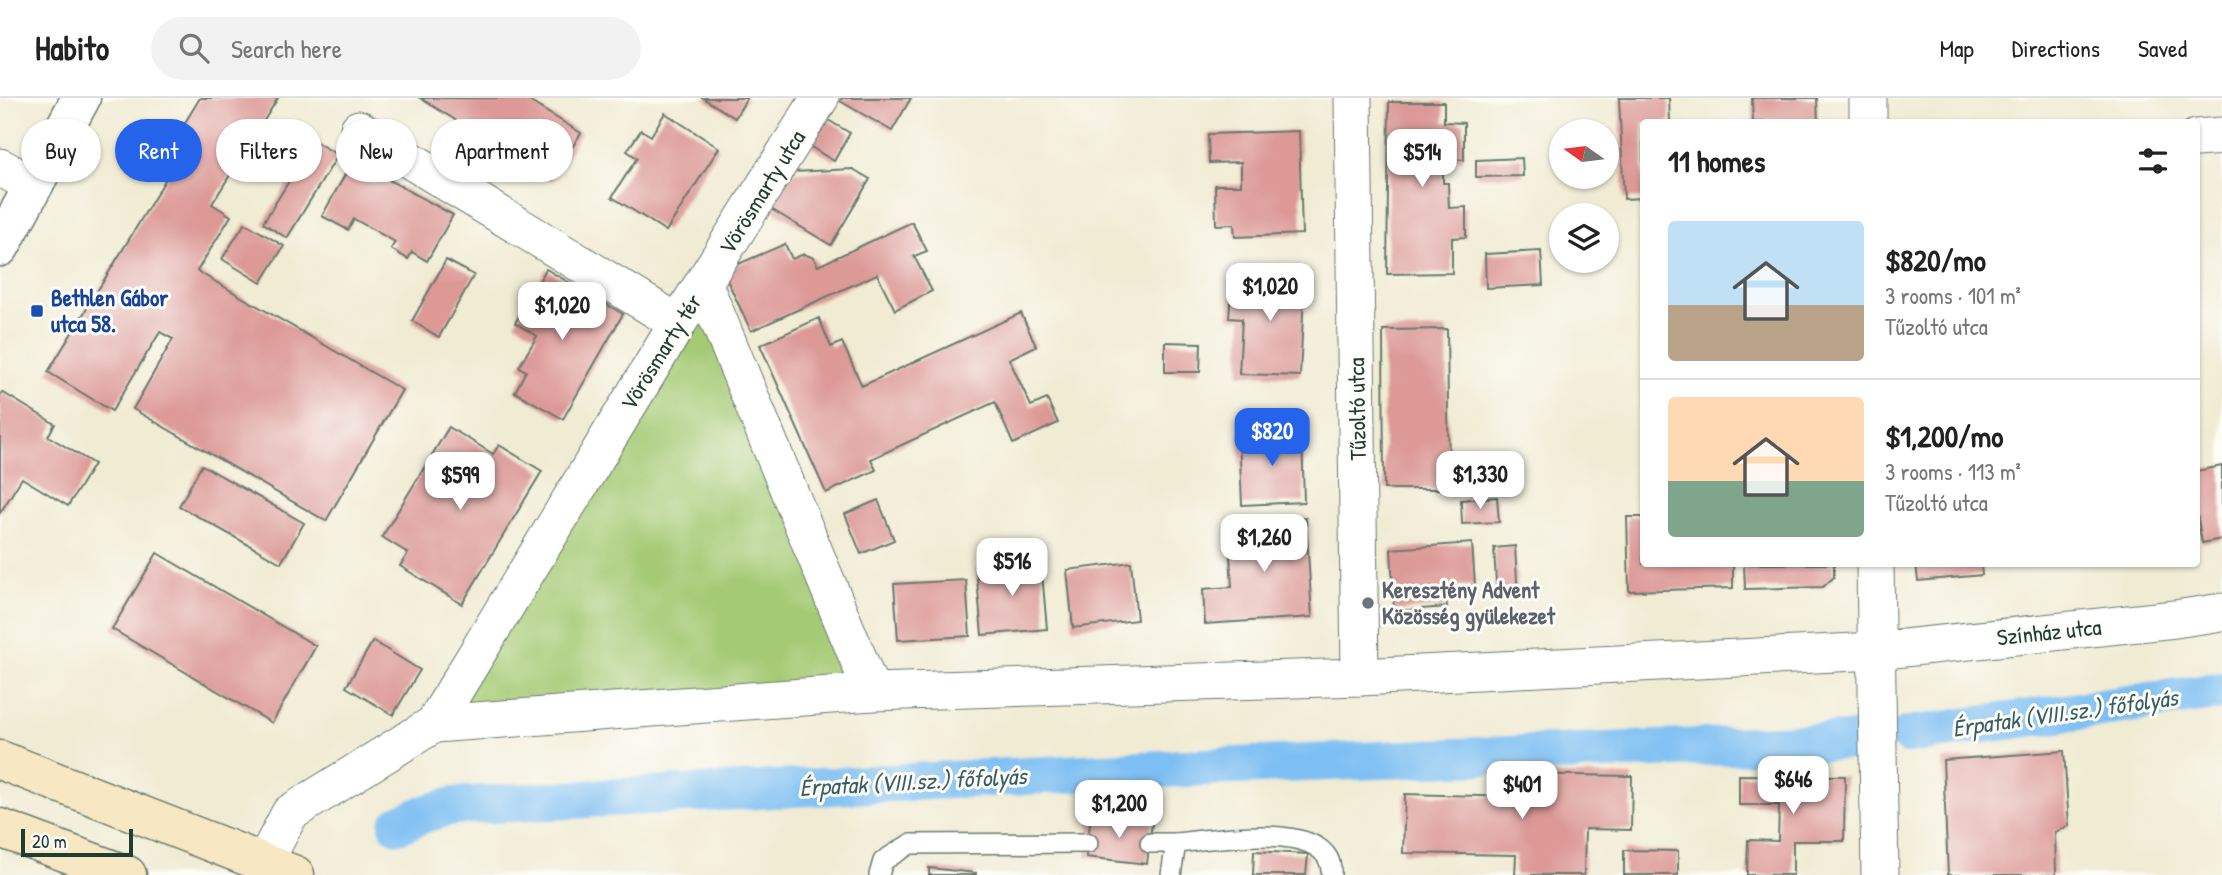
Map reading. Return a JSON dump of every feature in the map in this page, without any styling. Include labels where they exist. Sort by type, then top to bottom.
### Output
[{"type":"main road","points":[[0,760],[279,869]]},
{"type":"main road","points":[[0,828],[127,875]]},
{"type":"street","points":[[0,247],[80,98]]},
{"type":"street","name":"Vörösmarty utca","points":[[704,285],[820,98]]},
{"type":"street","name":"Tűzoltó utca","points":[[1353,98],[1360,677]]},
{"type":"street","points":[[1868,98],[1868,119]]},
{"type":"street","points":[[2200,138],[2222,136]]},
{"type":"street","points":[[417,164],[678,323]]},
{"type":"street","points":[[0,167],[34,186]]},
{"type":"street","name":"Vörösmarty tér","points":[[279,869],[290,813],[434,724],[678,323],[704,285]]},
{"type":"street","name":"Vörösmarty tér","points":[[704,285],[872,692]]},
{"type":"street","points":[[1875,567],[1880,875]]},
{"type":"street","name":"Színház utca","points":[[1876,651],[2222,612]]},
{"type":"street","points":[[1360,677],[1876,651]]},
{"type":"street","name":"Vörösmarty tér","points":[[434,724],[872,692],[1360,677]]},
{"type":"lane","points":[[1150,843],[1243,836],[1295,838],[1319,846],[1332,867],[1331,875]]},
{"type":"lane","points":[[879,875],[883,861],[910,844],[1088,843]]},
{"type":"lane","points":[[1171,875],[1176,843]]},
{"type":"green space","points":[[704,285],[872,692],[434,724]]},
{"type":"building","points":[[200,98],[278,98],[265,119],[216,119],[216,182],[226,182],[212,204],[231,216],[197,271],[402,390],[326,521],[133,409],[173,339],[160,332],[112,411],[48,372],[164,182],[202,182],[202,119],[187,119]]},
{"type":"building","points":[[420,98],[524,98],[558,119],[454,119]]},
{"type":"building","points":[[703,98],[747,98],[735,118]]},
{"type":"building","points":[[842,98],[911,98],[892,131],[840,101]]},
{"type":"building","points":[[1619,98],[1669,98],[1670,119],[1640,119],[1640,198],[1624,199]]},
{"type":"building","points":[[1752,98],[1817,98],[1818,119],[1753,119]]},
{"type":"building","points":[[1389,102],[1444,102],[1444,122],[1464,123],[1464,160],[1443,159],[1443,183],[1448,183],[1449,208],[1466,207],[1466,237],[1452,238],[1452,273],[1387,274]]},
{"type":"building","points":[[665,113],[719,148],[666,231],[612,197],[637,158],[627,151],[641,130],[651,136]]},
{"type":"building","points":[[828,120],[850,133],[834,161],[811,147]]},
{"type":"building","points":[[573,128],[581,133],[573,146]]},
{"type":"building","points":[[1299,131],[1302,234],[1235,237],[1234,224],[1216,225],[1215,185],[1241,185],[1241,162],[1209,163],[1208,134]]},
{"type":"building","points":[[322,146],[336,154],[322,181]]},
{"type":"building","points":[[1522,158],[1523,176],[1476,177],[1476,160]]},
{"type":"building","points":[[853,169],[870,179],[831,245],[771,209],[793,172]]},
{"type":"building","points":[[288,182],[321,182],[287,238],[263,223]]},
{"type":"building","points":[[341,182],[393,182],[453,215],[427,261],[412,252],[408,259],[391,249],[395,242],[354,219],[348,230],[322,216]]},
{"type":"building","points":[[912,222],[927,251],[914,256],[932,291],[895,310],[877,274],[751,331],[727,280],[729,268],[785,244],[792,259],[804,254],[814,258],[818,266]]},
{"type":"building","points":[[245,223],[284,246],[261,283],[222,259]]},
{"type":"building","points":[[1541,251],[1543,285],[1486,288],[1485,254]]},
{"type":"building","points":[[446,260],[474,275],[439,337],[412,321]]},
{"type":"building","points":[[546,269],[623,314],[563,419],[515,392],[526,371],[519,367],[537,336],[515,323]]},
{"type":"building","points":[[1245,271],[1305,274],[1300,376],[1239,374],[1242,319],[1229,318],[1231,292],[1244,293]]},
{"type":"building","points":[[1021,313],[1036,346],[1009,359],[1031,406],[1047,399],[1058,423],[1013,444],[995,402],[871,459],[876,470],[826,493],[760,345],[819,318],[831,347],[842,342],[862,386]]},
{"type":"building","points":[[1447,329],[1449,489],[1384,489],[1383,330]]},
{"type":"building","points":[[1165,342],[1201,343],[1200,372],[1165,372]]},
{"type":"building","points":[[2,392],[55,424],[48,436],[94,464],[68,506],[22,478],[0,513]]},
{"type":"building","points":[[449,427],[493,454],[499,445],[542,471],[462,604],[400,566],[408,553],[382,537]]},
{"type":"building","points":[[1302,432],[1304,502],[1242,505],[1239,435]]},
{"type":"building","points":[[202,465],[304,523],[281,563],[179,506]]},
{"type":"building","points":[[2222,466],[2222,539],[2202,543],[2200,531],[2200,470]]},
{"type":"building","points":[[1497,497],[1499,522],[1462,524],[1461,500]]},
{"type":"building","points":[[878,500],[894,540],[861,554],[845,514]]},
{"type":"building","points":[[1627,517],[1640,517],[1640,567],[1733,567],[1733,588],[1629,591]]},
{"type":"building","points":[[1306,518],[1312,617],[1205,624],[1203,589],[1232,587],[1228,524]]},
{"type":"building","points":[[1472,543],[1475,585],[1445,587],[1447,607],[1394,611],[1391,549]]},
{"type":"building","points":[[1515,546],[1518,599],[1497,600],[1494,548]]},
{"type":"building","points":[[157,553],[316,646],[272,723],[112,629]]},
{"type":"building","points":[[1041,562],[1047,629],[982,635],[976,568]]},
{"type":"building","points":[[1131,562],[1137,620],[1073,628],[1067,570]]},
{"type":"building","points":[[1744,567],[1834,567],[1834,577],[1823,587],[1745,589]]},
{"type":"building","points":[[1916,567],[1981,567],[1982,575],[1918,581]]},
{"type":"building","points":[[966,580],[970,636],[898,640],[894,584]]},
{"type":"building","points":[[373,641],[420,670],[393,715],[346,687]]},
{"type":"building","points":[[2064,751],[2069,826],[2055,832],[2056,875],[1948,875],[1943,760]]},
{"type":"building","points":[[1517,774],[1632,776],[1631,830],[1585,829],[1584,875],[1515,875],[1516,855],[1403,853],[1405,794],[1517,797]]},
{"type":"building","points":[[1739,775],[1845,776],[1844,841],[1793,841],[1793,875],[1747,875],[1748,840],[1778,841],[1779,805],[1739,805]]},
{"type":"building","points":[[1091,815],[1152,823],[1147,864],[1086,857]]},
{"type":"building","points":[[1624,850],[1678,851],[1678,875],[1624,875]]},
{"type":"building","points":[[1254,851],[1308,854],[1306,875],[1253,875]]},
{"type":"building","points":[[929,868],[976,873],[976,875],[929,875]]},
{"type":"waterway","name":"Érpatak (VIII.sz.) főfolyás","points":[[1908,735],[2222,691]]},
{"type":"waterway","name":"Érpatak (VIII.sz.) főfolyás","points":[[398,825],[453,806],[1161,769],[1852,741]]},
{"type":"place","name":"Bethlen Gábor utca 58.","points":[[37,311]]},
{"type":"place","name":"Keresztény Advent Közösség gyülekezet","points":[[1368,603]]}]
